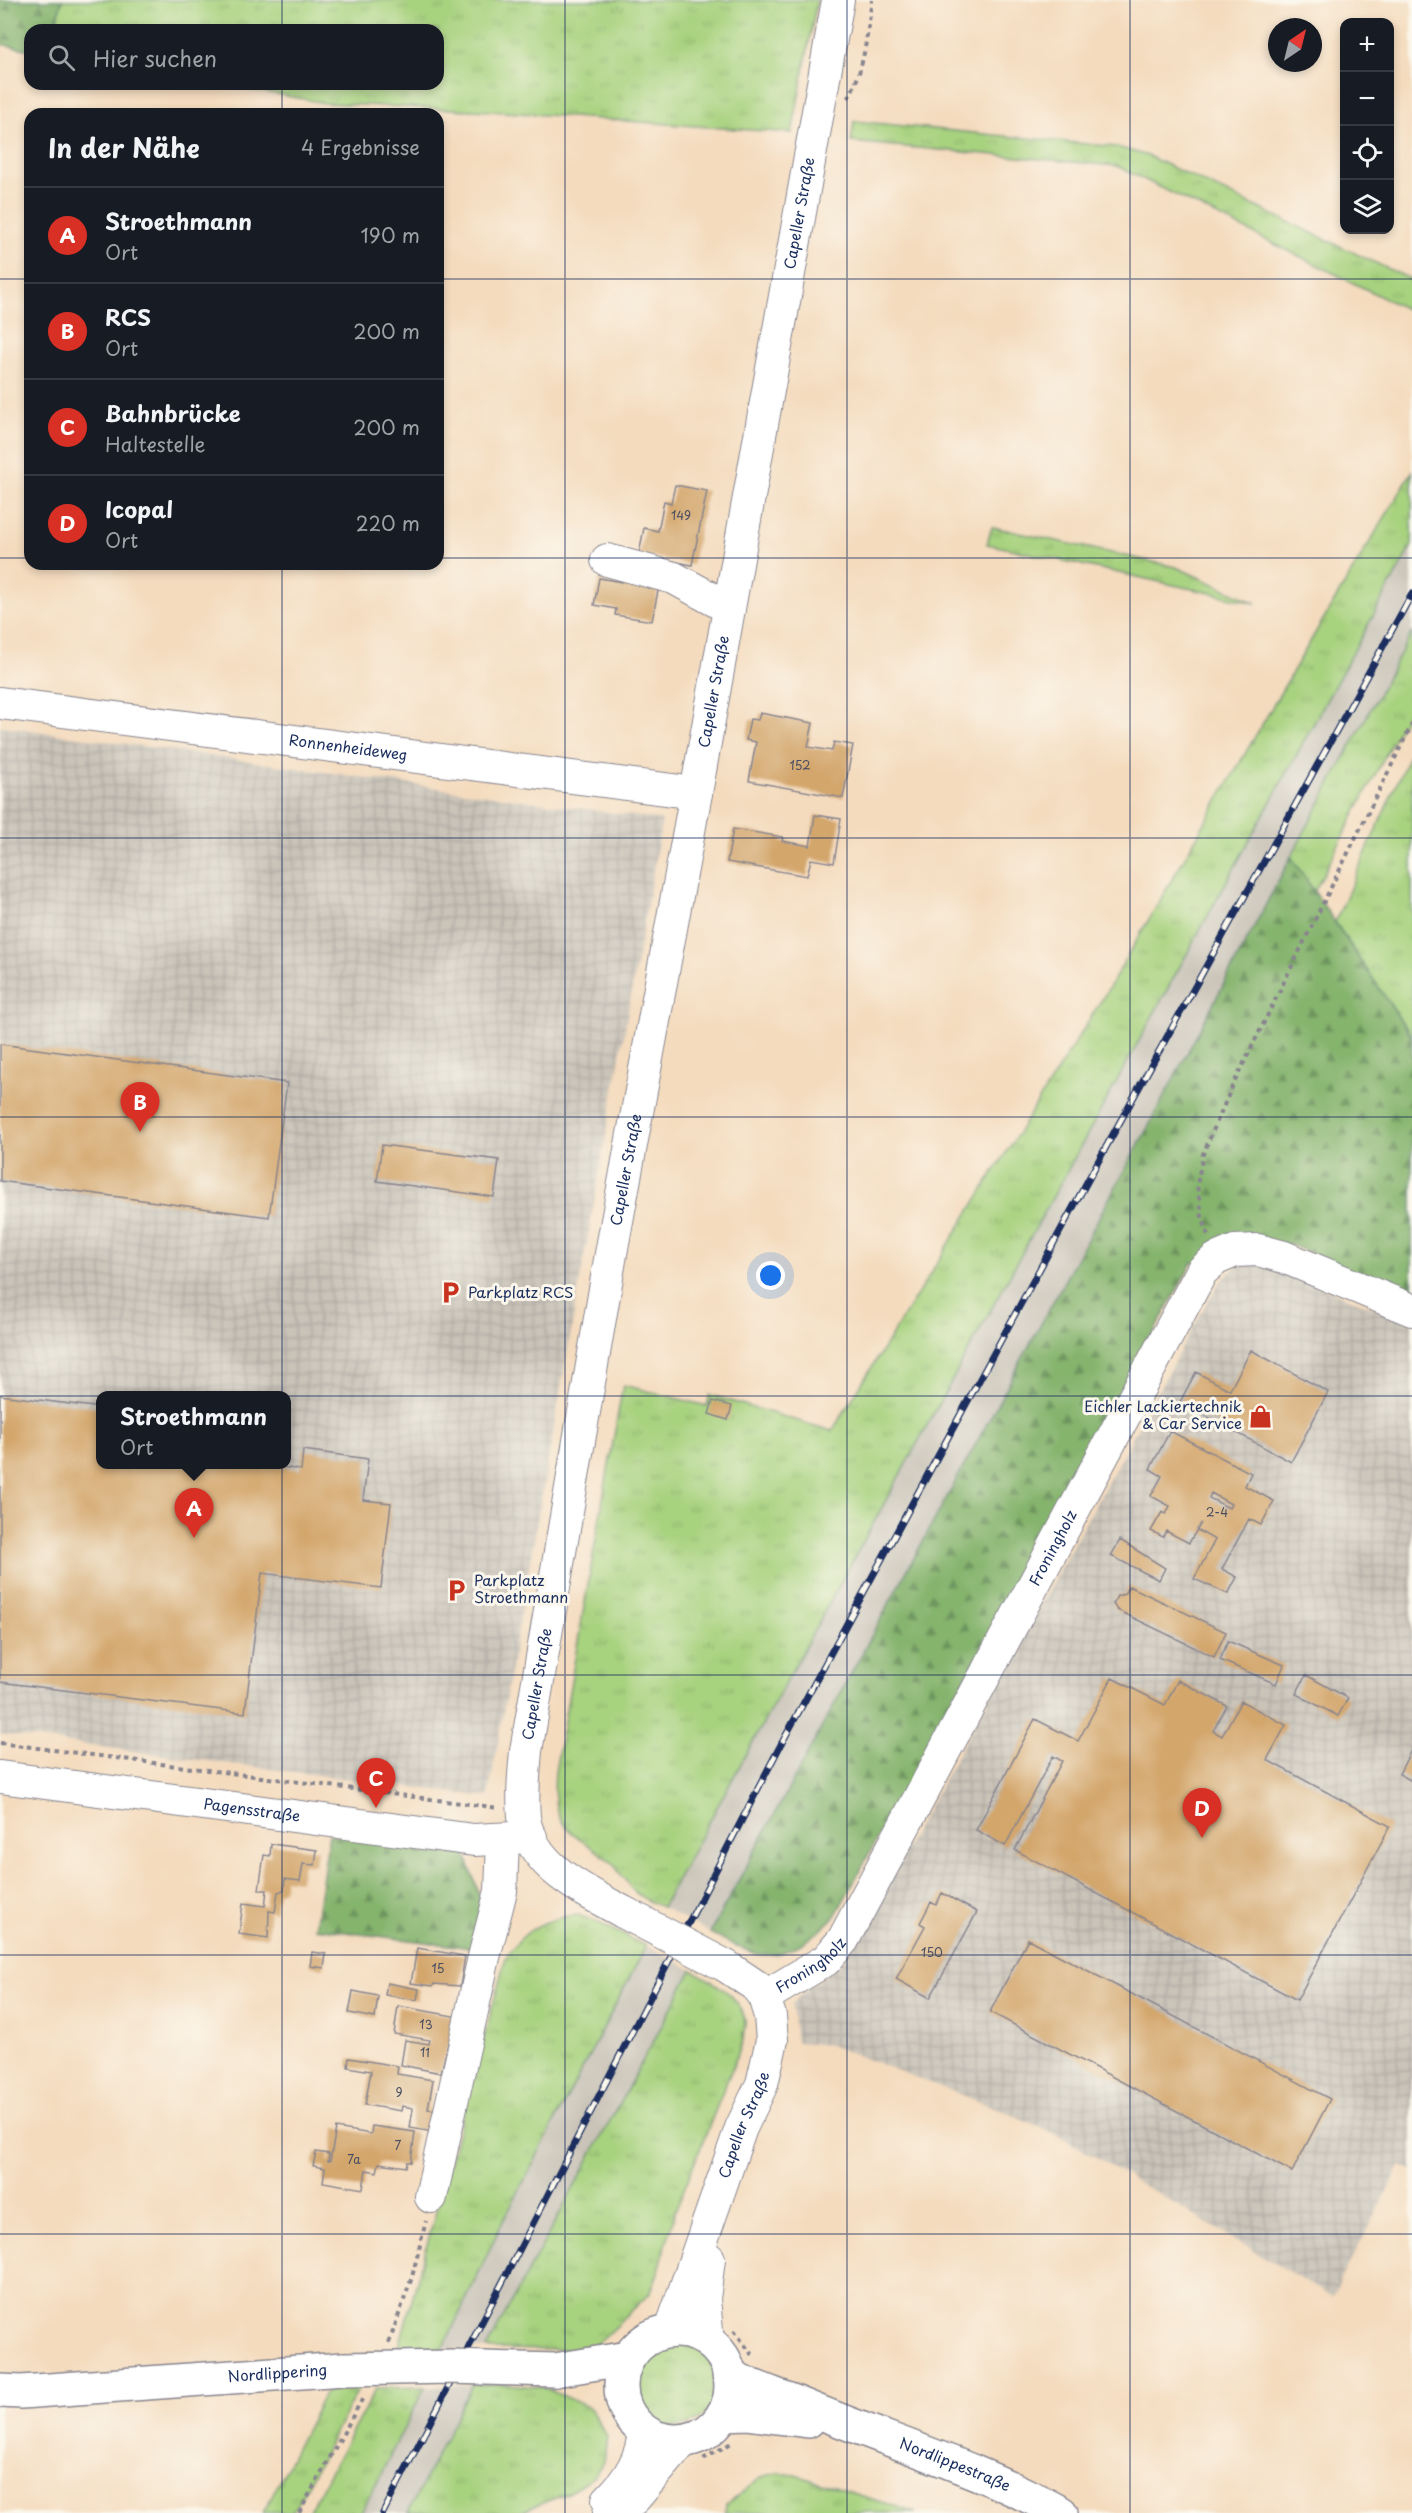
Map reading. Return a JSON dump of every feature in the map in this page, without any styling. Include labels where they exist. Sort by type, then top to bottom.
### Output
[{"type":"main road","points":[[720,2333],[725,2362],[740,2398],[713,2427],[699,2436],[689,2452],[644,2431],[630,2418],[622,2400],[621,2379],[628,2358],[641,2343],[655,2334],[720,2333]]},
{"type":"main road","name":"Nordlippering","points":[[0,2391],[21,2392],[343,2370],[451,2367],[555,2370],[628,2358]]},
{"type":"main road","name":"Nordlippering","points":[[555,2370],[622,2400]]},
{"type":"main road","name":"Nordlippestraße","points":[[740,2398],[788,2399],[953,2463],[1060,2513]]},
{"type":"street","name":"Capeller Straße","points":[[670,2332],[737,2138],[762,2084],[772,2040],[770,2016],[764,1996],[756,1986],[726,1966],[569,1882],[517,1838],[524,1818],[523,1784],[526,1751],[538,1673],[612,1248],[838,0]]},
{"type":"street","points":[[607,560],[674,578],[729,608]]},
{"type":"street","name":"Ronnenheideweg","points":[[0,703],[696,792]]},
{"type":"street","points":[[1216,1259],[1235,1251],[1258,1250],[1284,1257],[1412,1310]]},
{"type":"street","name":"Froningholz","points":[[764,1996],[826,1960],[843,1940],[1202,1271],[1216,1259]]},
{"type":"street","name":"Pagensstraße","points":[[0,1777],[474,1840],[517,1838]]},
{"type":"street","points":[[431,2197],[484,1957],[517,1838]]},
{"type":"street","name":"Capeller Straße","points":[[714,2210],[704,2299],[720,2333]]},
{"type":"street","points":[[593,2513],[626,2481],[640,2455],[644,2431]]},
{"type":"street","points":[[609,2513],[634,2499],[689,2452]]},
{"type":"path","points":[[1216,1259],[1202,1216],[1197,1185],[1203,1154],[1231,1089],[1412,724]]},
{"type":"path","points":[[689,2452],[744,2435],[749,2426],[740,2398],[760,2369],[720,2333]]},
{"type":"shaded area","points":[[1412,545],[1412,632],[1147,1129],[710,1933],[662,1907]]},
{"type":"shaded area","points":[[0,726],[662,820],[488,1797],[0,1734]]},
{"type":"shaded area","points":[[1256,1263],[1412,1322],[1412,2170],[1400,2166],[1332,2297],[1058,2135],[1004,2111],[830,2045],[796,2042],[792,2004],[808,1988],[843,1962],[1206,1304],[1220,1282],[1238,1265]]},
{"type":"shaded area","points":[[646,1946],[692,1970],[486,2349],[443,2349],[500,2227]]},
{"type":"shaded area","points":[[472,2385],[408,2513],[361,2513],[425,2387]]},
{"type":"green space","points":[[0,0],[62,0],[56,24],[24,24],[24,49],[0,44]]},
{"type":"green space","points":[[62,0],[817,0],[792,133],[491,111],[325,103],[254,90],[444,90],[444,24],[56,24]]},
{"type":"green space","points":[[854,121],[1117,147],[1148,156],[1412,280],[1412,312],[1117,166],[851,142]]},
{"type":"green space","points":[[1412,472],[1412,545],[662,1907],[644,1899],[631,1888],[611,1862],[566,1828],[556,1807],[554,1792],[555,1772],[623,1385],[707,1406],[710,1395],[832,1431],[1109,988],[1317,630]]},
{"type":"green space","points":[[992,527],[1176,567],[1256,603],[987,544]]},
{"type":"green space","points":[[1412,632],[1412,704],[1314,892],[1291,857]]},
{"type":"green space","points":[[1412,749],[1412,1037],[1335,922]]},
{"type":"green space","points":[[1291,857],[1412,1037],[1412,1296],[1289,1244],[1192,1263],[835,1916],[800,1944],[768,1955],[751,1952],[710,1933],[1147,1129]]},
{"type":"green space","points":[[329,1834],[464,1850],[488,1920],[472,1948],[315,1928]]},
{"type":"green space","points":[[578,1915],[646,1946],[500,2227],[443,2349],[398,2350],[506,1957],[528,1932],[546,1922]]},
{"type":"green space","points":[[692,1970],[725,1990],[738,2004],[745,2022],[743,2041],[675,2212],[651,2292],[597,2344],[566,2350],[486,2349]]},
{"type":"green space","points":[[674,2341],[698,2348],[710,2360],[717,2384],[710,2408],[698,2420],[674,2427],[650,2420],[638,2408],[631,2384],[638,2360],[650,2348]]},
{"type":"green space","points":[[507,2384],[545,2388],[590,2408],[607,2436],[604,2462],[592,2478],[570,2492],[518,2513],[408,2513],[472,2385]]},
{"type":"green space","points":[[425,2387],[361,2513],[308,2513],[376,2388]]},
{"type":"green space","points":[[359,2388],[292,2513],[263,2513],[324,2394],[332,2389]]},
{"type":"green space","points":[[776,2473],[796,2475],[916,2513],[725,2513],[726,2505],[762,2477]]},
{"type":"building","points":[[675,485],[707,491],[692,565],[639,554],[644,528],[658,531],[664,501],[671,503]]},
{"type":"building","points":[[599,578],[622,582],[622,579],[659,586],[652,621],[615,615],[616,609],[594,605]]},
{"type":"building","points":[[760,713],[813,723],[808,747],[832,751],[834,742],[853,745],[843,798],[749,781],[756,742],[746,740],[750,719],[758,720]]},
{"type":"building","points":[[815,815],[841,819],[834,863],[811,859],[807,876],[727,862],[733,829],[783,837],[782,841],[810,846]]},
{"type":"building","points":[[0,1044],[287,1083],[269,1217],[0,1181]]},
{"type":"building","points":[[382,1145],[499,1160],[494,1197],[377,1181]]},
{"type":"building","name":"Eichler Lackiertechnik & Car Service","points":[[1251,1350],[1328,1392],[1291,1462],[1180,1402],[1196,1372],[1230,1390]]},
{"type":"building","points":[[0,1395],[96,1407],[96,1469],[301,1470],[303,1450],[368,1459],[363,1500],[391,1503],[381,1588],[262,1573],[245,1713],[0,1682]]},
{"type":"building","points":[[713,1401],[732,1406],[728,1420],[709,1414]]},
{"type":"building","points":[[1170,1431],[1251,1473],[1245,1486],[1274,1501],[1261,1525],[1249,1519],[1222,1569],[1237,1577],[1228,1594],[1194,1579],[1215,1540],[1197,1530],[1201,1523],[1189,1543],[1166,1531],[1163,1537],[1151,1531],[1162,1512],[1166,1514],[1170,1506],[1151,1496],[1162,1476],[1150,1469]],"holes":[[[1211,1493],[1231,1504],[1229,1508],[1209,1498]]]},
{"type":"building","points":[[1120,1540],[1165,1568],[1159,1580],[1111,1556]]},
{"type":"building","points":[[1129,1586],[1226,1632],[1214,1657],[1117,1610],[1113,1604],[1117,1596],[1124,1594]]},
{"type":"building","points":[[1228,1641],[1284,1665],[1276,1684],[1220,1660]]},
{"type":"building","points":[[1306,1675],[1348,1698],[1338,1716],[1296,1694]]},
{"type":"building","points":[[1112,1678],[1165,1705],[1178,1680],[1227,1706],[1213,1731],[1222,1736],[1241,1701],[1286,1725],[1267,1760],[1390,1826],[1297,2000],[1015,1850],[1062,1761],[1053,1756],[1005,1846],[976,1830],[1035,1719],[1078,1741]]},
{"type":"building","points":[[1412,1748],[1412,1781],[1399,1774]]},
{"type":"building","points":[[271,1844],[317,1850],[315,1865],[303,1864],[300,1881],[285,1879],[284,1890],[278,1892],[275,1912],[269,1911],[268,1938],[239,1934],[243,1903],[265,1906],[267,1890],[259,1890],[264,1855],[270,1856]]},
{"type":"building","points":[[942,1893],[977,1912],[930,1998],[896,1979],[925,1926],[920,1923],[931,1902],[936,1905]]},
{"type":"building","points":[[1028,1939],[1330,2099],[1292,2172],[990,2012]]},
{"type":"building","points":[[417,1948],[465,1956],[460,1986],[411,1983]]},
{"type":"building","points":[[312,1952],[326,1954],[324,1968],[310,1966]]},
{"type":"building","points":[[387,1983],[419,1989],[417,2000],[385,1995]]},
{"type":"building","points":[[353,1991],[378,1996],[375,2018],[349,2013]]},
{"type":"building","points":[[398,2006],[459,2017],[454,2044],[448,2043],[441,2073],[401,2065],[405,2040],[429,2044],[430,2040],[394,2034]]},
{"type":"building","points":[[349,2058],[398,2066],[397,2074],[433,2080],[428,2109],[437,2110],[433,2132],[410,2128],[413,2108],[402,2106],[401,2111],[365,2105],[371,2071],[348,2067]]},
{"type":"building","points":[[372,2126],[415,2132],[411,2162],[407,2162],[406,2167],[379,2163],[377,2172],[366,2170],[363,2189],[323,2182],[325,2168],[313,2166],[316,2152],[329,2154],[328,2161],[330,2161],[336,2128],[371,2134]]},
{"type":"railway","points":[[383,2513],[778,1750],[1100,1158],[1412,594]]},
{"type":"place","name":"RCS","points":[[140,1132]]},
{"type":"place","name":"Parkplatz RCS","points":[[450,1293]]},
{"type":"place","name":"Eichler Lackiertechnik & Car Service","points":[[1260,1416]]},
{"type":"place","name":"Stroethmann","points":[[194,1538]]},
{"type":"place","name":"Parkplatz Stroethmann","points":[[456,1590]]},
{"type":"place","name":"Bahnbrücke","points":[[376,1808]]},
{"type":"place","name":"Icopal","points":[[1202,1838]]}]
